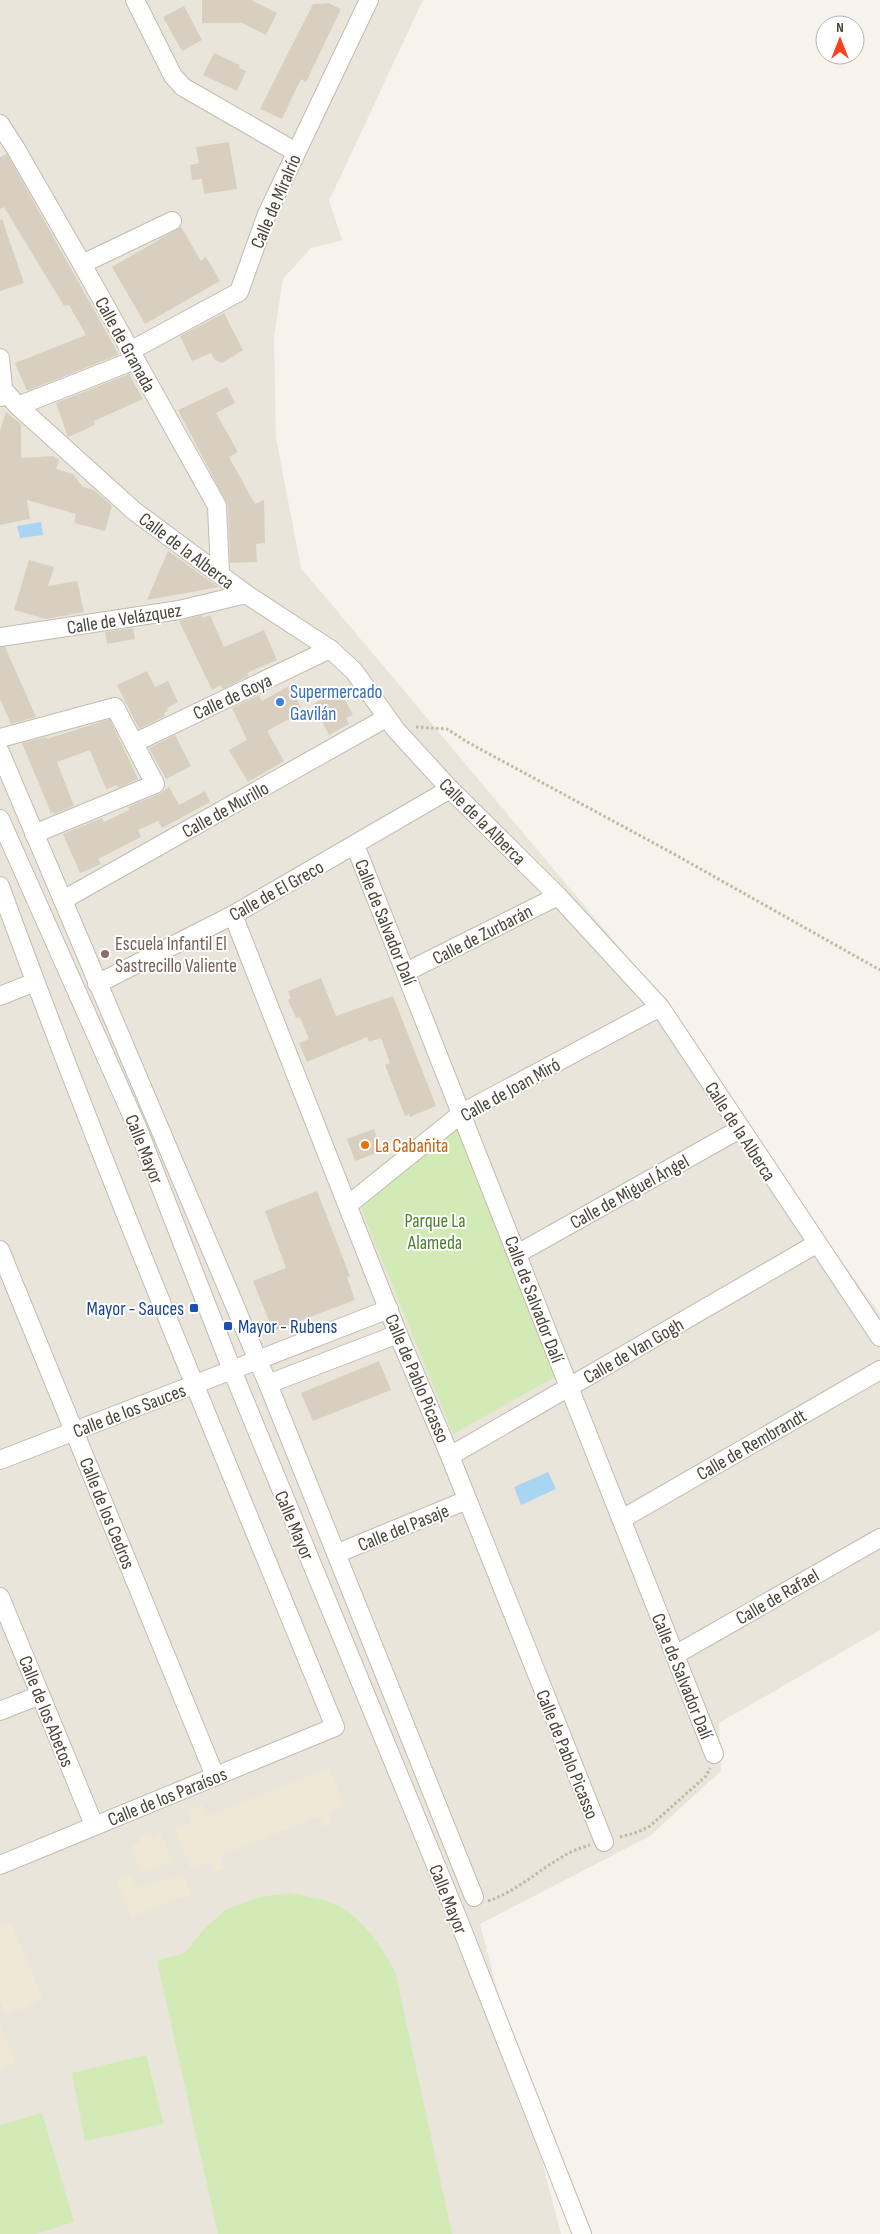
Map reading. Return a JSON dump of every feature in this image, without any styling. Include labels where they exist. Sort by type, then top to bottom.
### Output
[{"type":"street","points":[[135,0],[173,76],[183,87],[296,152]]},
{"type":"street","name":"Calle de Miralrío","points":[[18,406],[133,356],[239,292],[266,214],[369,0]]},
{"type":"street","name":"Calle de Granada","points":[[0,124],[82,264],[217,506],[220,573]]},
{"type":"street","points":[[82,264],[172,221]]},
{"type":"street","points":[[0,358],[1,391]]},
{"type":"street","name":"Calle de la Alberca","points":[[1,391],[133,510],[246,594],[330,650],[354,671],[391,724],[450,788],[558,896],[660,1008],[816,1244],[880,1337]]},
{"type":"street","name":"Calle de Velázquez","points":[[0,637],[179,610],[246,594]]},
{"type":"street","name":"Calle de Goya","points":[[134,743],[330,650]]},
{"type":"street","points":[[0,738],[115,707],[155,784],[34,834]]},
{"type":"street","name":"Calle de Murillo","points":[[63,900],[391,724]]},
{"type":"street","name":"Calle Mayor","points":[[0,752],[338,1553],[474,1897]]},
{"type":"street","name":"Calle de El Greco","points":[[98,984],[233,914],[355,845],[450,788]]},
{"type":"street","name":"Calle Mayor","points":[[0,819],[138,1129],[232,1370],[452,1905],[582,2234]]},
{"type":"street","name":"Calle de Salvador Dalí","points":[[355,845],[714,1754]]},
{"type":"street","name":"Calle Mayor","points":[[0,886],[34,982],[195,1385],[335,1727]]},
{"type":"street","name":"Calle de Zurbarán","points":[[406,972],[558,896]]},
{"type":"street","name":"Calle de Pablo Picasso","points":[[233,914],[398,1334],[450,1456],[604,1842]]},
{"type":"street","points":[[0,996],[34,982]]},
{"type":"street","name":"Calle de Joan Miró","points":[[348,1206],[462,1113],[660,1008]]},
{"type":"street","name":"Calle de Miguel Ángel","points":[[517,1254],[740,1128]]},
{"type":"street","name":"Calle de Van Gogh","points":[[450,1456],[816,1244]]},
{"type":"street","name":"Calle de los Cedros","points":[[0,1250],[215,1776]]},
{"type":"street","name":"Calle de los Sauces","points":[[0,1460],[389,1309]]},
{"type":"street","points":[[268,1384],[398,1334]]},
{"type":"street","name":"Calle de Rembrandt","points":[[622,1519],[880,1370]]},
{"type":"street","name":"Calle del Pasaje","points":[[338,1553],[467,1500]]},
{"type":"street","name":"Calle de Rafael","points":[[675,1655],[880,1538]]},
{"type":"street","name":"Calle de los Abetos","points":[[0,1597],[94,1826]]},
{"type":"street","points":[[0,1711],[40,1695]]},
{"type":"street","name":"Calle de los Paraísos","points":[[0,1865],[335,1727]]},
{"type":"path","points":[[391,724],[447,728],[469,743],[681,858],[880,970]]},
{"type":"shaded area","points":[[0,0],[423,0],[329,201],[342,240],[311,248],[283,279],[274,336],[276,438],[301,568],[656,991],[825,1239],[880,1314],[880,1630],[719,1723],[721,1771],[650,1836],[480,1924],[561,2234],[0,2234]]},
{"type":"shaded area","points":[[329,1768],[345,1806],[328,1813],[332,1824],[324,1827],[319,1816],[220,1856],[224,1868],[214,1872],[210,1862],[191,1869],[174,1829],[192,1822],[188,1811],[202,1805],[207,1817]]},
{"type":"shaded area","points":[[150,1832],[152,1837],[161,1833],[172,1861],[141,1873],[130,1846],[140,1843],[138,1837]]},
{"type":"shaded area","points":[[131,1874],[137,1888],[161,1879],[163,1882],[183,1874],[191,1894],[131,1917],[116,1880]]},
{"type":"shaded area","points":[[11,1923],[43,1999],[6,2015],[0,2001],[0,1927]]},
{"type":"shaded area","points":[[0,2025],[16,2062],[0,2069]]},
{"type":"green space","name":"Parque La Alameda","points":[[460,1126],[555,1377],[453,1434],[361,1208]]},
{"type":"green space","points":[[289,1893],[323,1900],[347,1911],[374,1938],[395,1971],[452,2234],[218,2234],[157,1961],[185,1953],[203,1930],[225,1910],[259,1897]]},
{"type":"green space","points":[[146,2055],[164,2124],[85,2141],[72,2073]]},
{"type":"green space","points":[[42,2113],[74,2222],[35,2234],[0,2234],[0,2125]]},
{"type":"water","points":[[41,522],[43,535],[20,538],[17,526]]},
{"type":"water","points":[[548,1472],[556,1489],[521,1505],[514,1487]]},
{"type":"building","points":[[202,0],[251,0],[277,13],[266,35],[242,23],[202,23]]},
{"type":"building","points":[[328,3],[341,9],[306,82],[301,79],[282,119],[260,109],[313,4]]},
{"type":"building","points":[[184,6],[202,40],[182,51],[163,17]]},
{"type":"building","points":[[214,53],[240,65],[239,68],[246,71],[237,91],[203,75]]},
{"type":"building","points":[[229,142],[237,189],[204,194],[202,179],[192,180],[190,165],[199,163],[196,147]]},
{"type":"building","points":[[7,154],[118,353],[118,355],[27,391],[15,363],[86,335],[69,305],[64,306],[4,207],[0,209],[0,157]]},
{"type":"building","points":[[2,219],[24,283],[0,291],[0,220]]},
{"type":"building","points":[[181,227],[201,261],[206,257],[220,281],[145,324],[112,267]]},
{"type":"building","points":[[224,313],[243,350],[222,363],[215,360],[211,353],[192,361],[180,336]]},
{"type":"building","points":[[129,374],[143,399],[94,421],[95,425],[68,437],[56,403]]},
{"type":"building","points":[[227,387],[235,403],[216,413],[238,452],[229,457],[255,504],[264,500],[265,543],[256,544],[257,562],[230,563],[228,506],[178,410]]},
{"type":"building","points":[[6,412],[21,424],[21,458],[54,456],[59,461],[56,469],[73,474],[83,487],[94,490],[112,506],[105,531],[74,523],[76,514],[27,500],[30,519],[0,525],[0,431]]},
{"type":"building","points":[[168,551],[218,587],[219,587],[147,600]]},
{"type":"building","points":[[29,560],[54,567],[48,586],[77,581],[84,612],[46,619],[14,610]]},
{"type":"building","points":[[202,615],[203,618],[210,615],[224,647],[264,630],[277,660],[247,673],[249,676],[223,689],[221,685],[212,690],[179,621]]},
{"type":"building","points":[[133,628],[135,639],[107,644],[105,632]]},
{"type":"building","points":[[0,647],[5,647],[36,717],[11,724],[0,699]]},
{"type":"building","points":[[147,671],[155,687],[168,681],[178,702],[167,708],[168,711],[164,713],[165,716],[139,729],[117,685]]},
{"type":"building","points":[[289,686],[303,711],[267,731],[284,761],[248,782],[229,750],[247,740],[232,708],[259,695],[262,701]]},
{"type":"building","points":[[340,690],[353,715],[346,718],[349,724],[329,735],[313,704]]},
{"type":"building","points":[[110,719],[138,779],[118,788],[117,785],[106,789],[90,750],[57,762],[74,806],[54,814],[53,812],[51,813],[22,743],[46,737],[47,739]]},
{"type":"building","points":[[175,735],[191,766],[166,779],[149,748]]},
{"type":"building","points":[[169,787],[179,805],[205,791],[210,802],[162,828],[158,821],[138,830],[141,837],[98,859],[101,864],[80,873],[63,834],[102,818],[104,822],[129,810],[128,807],[159,794]]},
{"type":"building","points":[[321,978],[336,1016],[393,996],[436,1106],[410,1117],[409,1114],[405,1116],[385,1065],[390,1063],[381,1038],[369,1042],[367,1037],[307,1062],[299,1043],[309,1039],[300,1017],[296,1018],[288,1000],[291,998],[288,991]]},
{"type":"building","name":"La Cabañita","points":[[374,1129],[382,1151],[355,1161],[347,1139]]},
{"type":"building","points":[[317,1191],[350,1276],[347,1277],[355,1300],[273,1331],[253,1281],[286,1268],[265,1211]]},
{"type":"building","points":[[379,1361],[391,1390],[313,1421],[301,1393]]},
{"type":"place","name":"Supermercado Gavilán","points":[[280,702]]},
{"type":"place","name":"Escuela Infantil El Sastrecillo Valiente","points":[[105,954]]},
{"type":"place","name":"La Cabañita","points":[[365,1145]]},
{"type":"place","name":"Mayor - Sauces","points":[[194,1308]]},
{"type":"place","name":"Mayor - Rubens","points":[[228,1326]]}]
